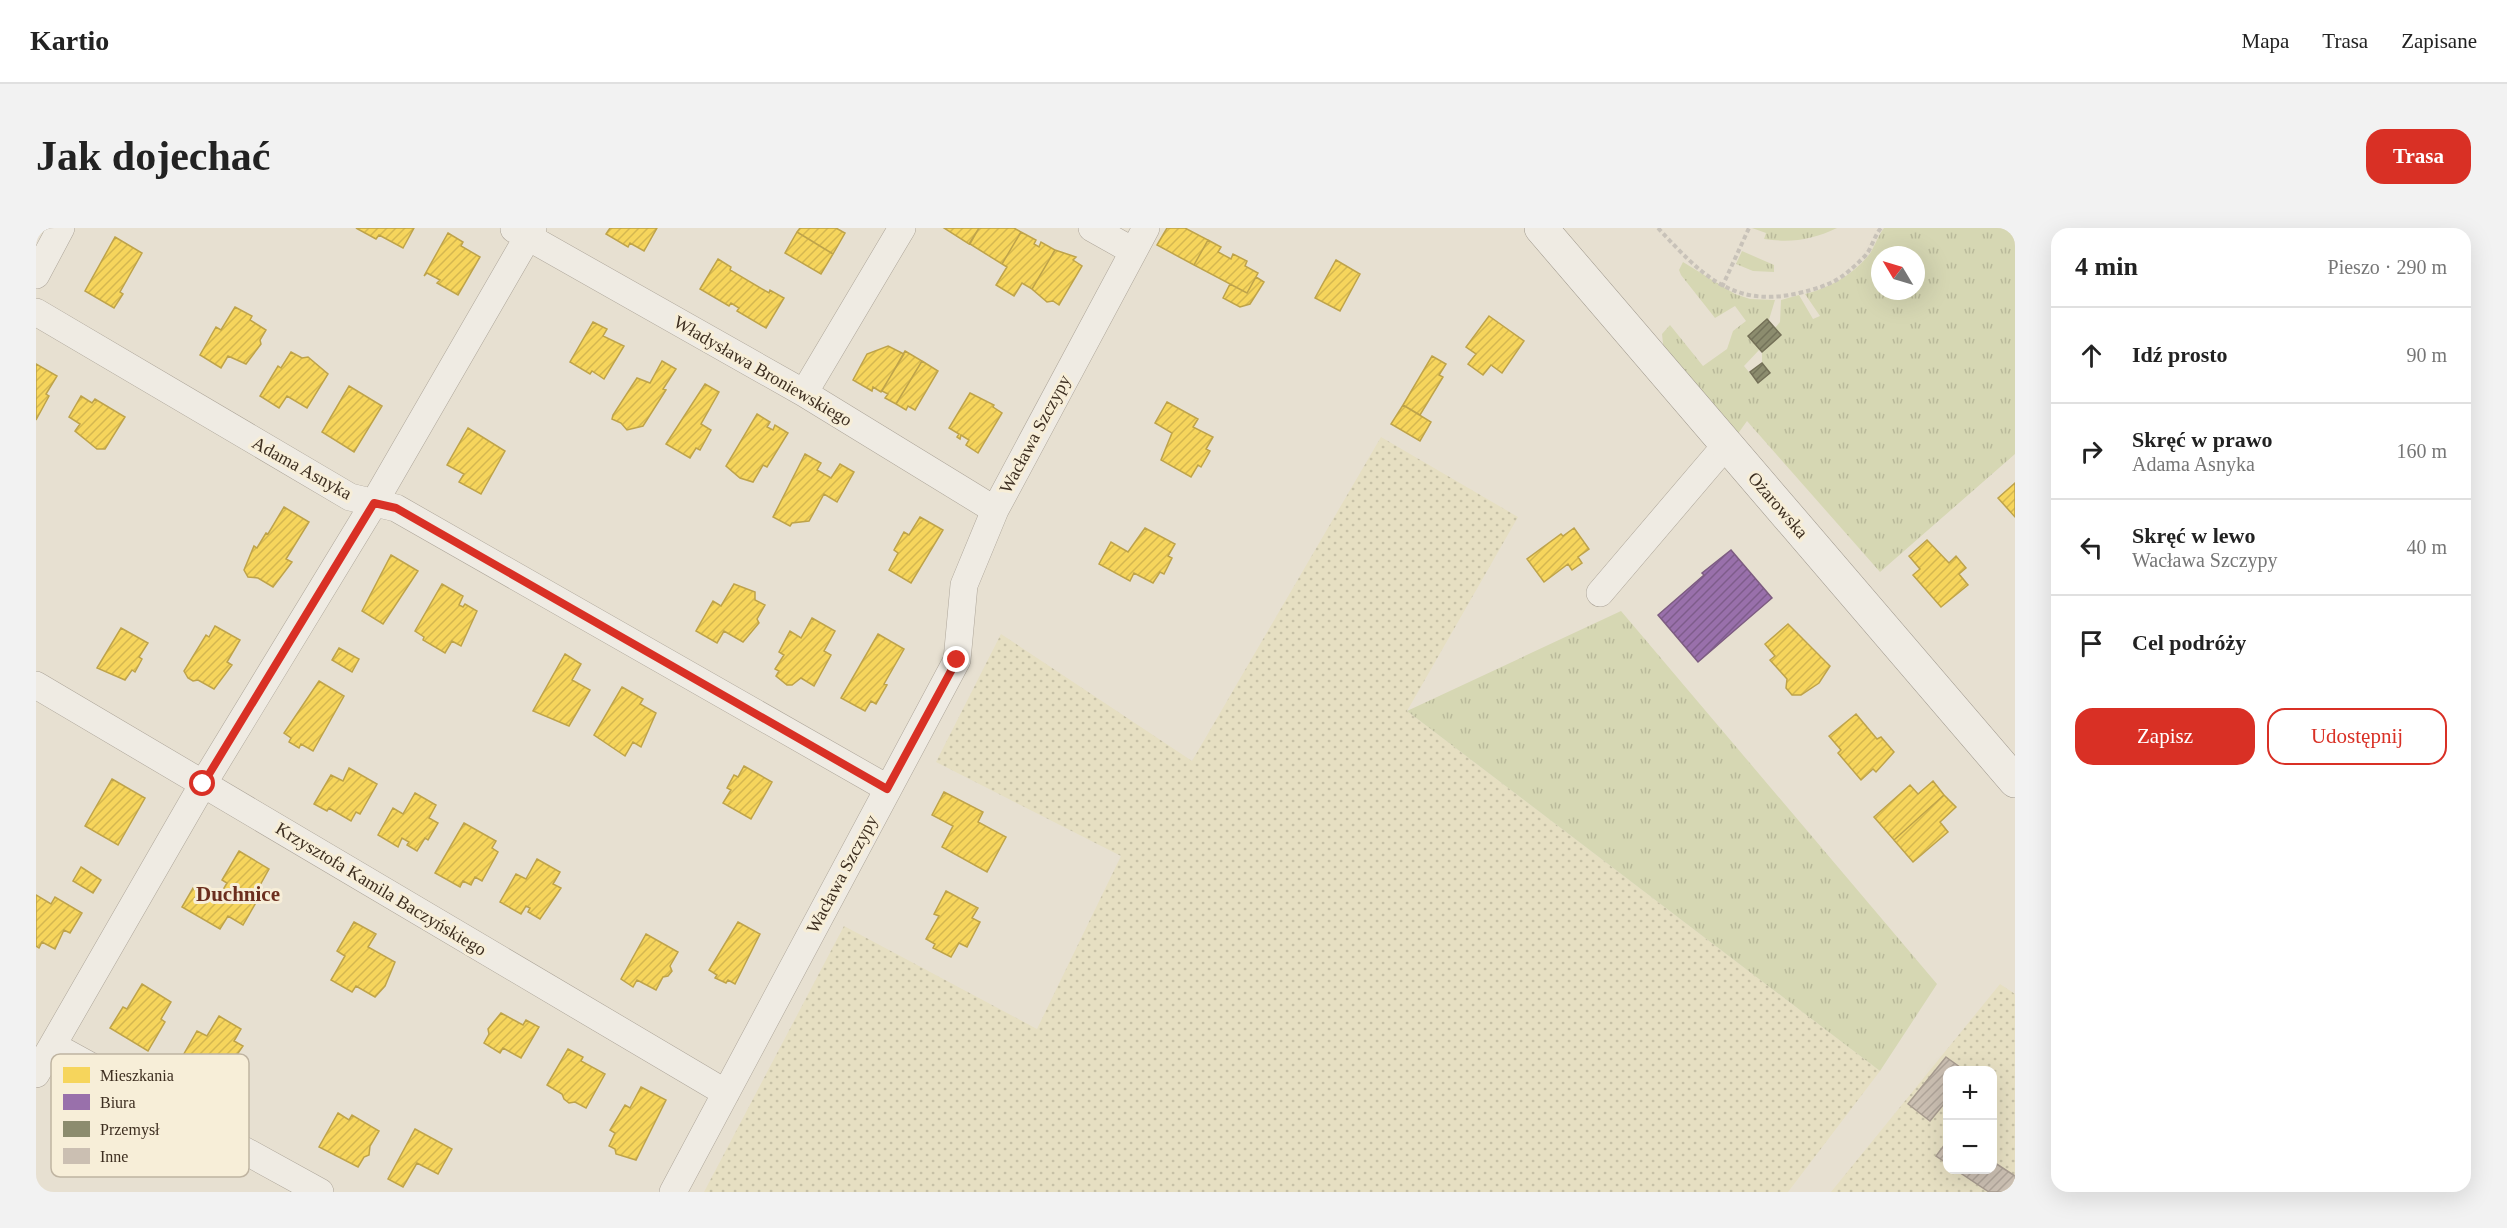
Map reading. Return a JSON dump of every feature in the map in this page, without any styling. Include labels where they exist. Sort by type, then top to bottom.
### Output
[{"type":"main road","name":"Ożarowska","points":[[1541,228],[2015,782]]},
{"type":"street","points":[[36,275],[61,228]]},
{"type":"street","points":[[804,393],[902,228]]},
{"type":"street","points":[[1092,228],[1139,239]]},
{"type":"street","points":[[36,1074],[203,784],[374,503],[525,231]]},
{"type":"street","name":"Władysława Broniewskiego","points":[[525,231],[804,393],[995,510]]},
{"type":"street","name":"Wacława Szczypy","points":[[673,1192],[957,660],[964,585],[995,510],[1139,239]]},
{"type":"street","name":"Adama Asnyka","points":[[36,312],[350,497],[396,508],[887,789]]},
{"type":"street","points":[[1600,593],[1726,445]]},
{"type":"street","name":"Krzysztofa Kamila Baczyńskiego","points":[[36,685],[726,1093]]},
{"type":"street","points":[[54,1046],[69,1054]]},
{"type":"street","points":[[249,1153],[320,1192]]},
{"type":"path","points":[[1658,228],[1698,271],[1722,287],[1748,296],[1779,297],[1833,284],[1868,253],[1873,239],[1881,228]]},
{"type":"path","points":[[1722,287],[1749,228]]},
{"type":"shaded area","points":[[1381,437],[1518,517],[1407,711],[1880,1071],[1788,1192],[704,1192],[844,926],[1037,1029],[1121,856],[936,762],[1001,634],[1192,761]]},
{"type":"shaded area","points":[[2000,984],[2015,994],[2015,1192],[1831,1192]]},
{"type":"green space","points":[[1752,228],[1837,228],[1810,238],[1783,241],[1764,239],[1766,233]]},
{"type":"green space","points":[[1884,228],[2015,228],[2015,454],[1880,572],[1747,421],[1737,435],[1664,353],[1662,334],[1670,325],[1703,366],[1727,349],[1733,331],[1746,321],[1735,306],[1715,318],[1681,275],[1679,270],[1683,262],[1735,294],[1750,299],[1775,300],[1760,349],[1744,366],[1758,383],[1770,373],[1762,363],[1762,352],[1781,335],[1775,328],[1780,322],[1781,300],[1799,295],[1813,319],[1820,316],[1805,294],[1831,285],[1847,275],[1871,252],[1871,300],[1925,300],[1925,246],[1874,246]]},
{"type":"green space","points":[[1742,251],[1774,265],[1774,272],[1753,271],[1736,264]]},
{"type":"green space","points":[[1621,611],[1937,984],[1880,1071],[1407,711]]},
{"type":"building: Mieszkania","points":[[356,228],[414,228],[403,248],[379,235],[376,239]]},
{"type":"building: Mieszkania","points":[[610,228],[657,228],[644,251],[630,243],[628,247],[606,234]]},
{"type":"building: Mieszkania","points":[[800,228],[836,228],[845,233],[833,254],[797,232]]},
{"type":"building: Mieszkania","points":[[944,228],[979,228],[969,244]]},
{"type":"building: Mieszkania","points":[[979,228],[1014,228],[1021,232],[1002,264],[970,244]]},
{"type":"building: Mieszkania","points":[[1167,228],[1185,228],[1208,240],[1194,265],[1157,245]]},
{"type":"building: Mieszkania","points":[[797,232],[833,254],[821,274],[785,253]]},
{"type":"building: Mieszkania","points":[[1021,232],[1036,240],[1034,244],[1039,247],[1041,242],[1055,250],[1032,289],[1022,283],[1014,296],[996,285],[1007,267],[1002,264]]},
{"type":"building: Mieszkania","points":[[448,233],[463,242],[461,246],[480,257],[458,295],[437,283],[440,280],[427,273],[424,276]]},
{"type":"building: Mieszkania","points":[[115,237],[142,253],[120,292],[123,294],[114,308],[85,291]]},
{"type":"building: Mieszkania","points":[[1208,240],[1221,247],[1218,252],[1231,259],[1233,254],[1247,261],[1245,266],[1258,273],[1247,293],[1194,265]]},
{"type":"building: Mieszkania","points":[[1055,250],[1076,257],[1073,260],[1082,266],[1059,305],[1053,301],[1047,302],[1032,289]]},
{"type":"building: Mieszkania","points":[[718,259],[731,267],[730,270],[769,293],[770,290],[784,298],[766,328],[737,311],[739,308],[731,303],[729,306],[700,289]]},
{"type":"building: Mieszkania","points":[[1336,260],[1360,274],[1340,311],[1315,298]]},
{"type":"building: Mieszkania","points":[[1256,277],[1264,282],[1250,304],[1240,307],[1223,298],[1230,284],[1247,293]]},
{"type":"building: Mieszkania","points":[[235,307],[252,316],[250,320],[266,330],[260,340],[261,344],[246,364],[228,356],[221,368],[200,355],[216,327],[221,330]]},
{"type":"building: Mieszkania","points":[[1489,316],[1524,341],[1502,373],[1491,365],[1483,375],[1468,364],[1476,354],[1466,347]]},
{"type":"building: Mieszkania","points":[[593,322],[607,329],[603,336],[624,346],[604,379],[570,362]]},
{"type":"building: Mieszkania","points":[[888,346],[904,354],[881,392],[873,387],[872,391],[853,380],[867,354]]},
{"type":"building: Mieszkania","points":[[905,351],[922,361],[896,404],[885,398],[888,394],[882,391]]},
{"type":"building: Mieszkania","points":[[291,352],[302,358],[308,357],[328,374],[307,408],[287,396],[279,408],[260,396],[278,366],[281,368]]},
{"type":"building: Mieszkania","points":[[1432,356],[1446,364],[1439,375],[1443,377],[1420,415],[1403,405]]},
{"type":"building: Mieszkania","points":[[662,361],[676,369],[663,389],[666,390],[643,426],[627,430],[621,423],[612,419],[613,415],[637,378],[650,383]]},
{"type":"building: Mieszkania","points":[[922,361],[938,371],[915,410],[908,406],[906,410],[896,404]]},
{"type":"building: Mieszkania","points":[[36,364],[57,376],[46,394],[49,396],[36,420]]},
{"type":"building: Mieszkania","points":[[705,384],[719,392],[701,424],[711,430],[700,450],[696,448],[690,458],[666,444]]},
{"type":"building: Mieszkania","points":[[349,386],[382,406],[354,452],[322,432]]},
{"type":"building: Mieszkania","points":[[970,393],[994,405],[993,407],[1002,413],[978,453],[966,445],[969,440],[961,435],[960,439],[957,437],[959,434],[949,428]]},
{"type":"building: Mieszkania","points":[[81,396],[92,403],[95,399],[125,417],[105,449],[97,449],[75,431],[80,424],[69,417]]},
{"type":"building: Mieszkania","points":[[1167,402],[1198,419],[1193,427],[1213,437],[1206,449],[1210,451],[1201,467],[1198,465],[1191,477],[1161,460],[1172,433],[1155,423]]},
{"type":"building: Mieszkania","points":[[1403,405],[1431,422],[1420,441],[1391,424]]},
{"type":"building: Mieszkania","points":[[757,414],[770,422],[767,427],[773,430],[775,425],[788,433],[767,467],[763,465],[753,482],[740,478],[726,466]]},
{"type":"building: Mieszkania","points":[[468,428],[505,451],[481,494],[459,482],[464,474],[447,465]]},
{"type":"building: Mieszkania","points":[[805,454],[821,463],[817,470],[831,478],[840,464],[854,472],[837,502],[824,494],[809,521],[792,523],[790,526],[773,517]]},
{"type":"building: Mieszkania","points":[[2015,483],[2015,517],[1998,498]]},
{"type":"building: Mieszkania","points":[[284,507],[309,522],[286,559],[292,562],[273,587],[258,578],[248,577],[244,570],[254,546],[257,548],[266,533],[268,534]]},
{"type":"building: Mieszkania","points":[[920,517],[943,530],[911,583],[889,570],[898,553],[894,550],[904,532],[909,535]]},
{"type":"building: Mieszkania","points":[[1145,528],[1175,544],[1168,556],[1172,558],[1164,574],[1160,572],[1153,583],[1134,573],[1130,581],[1099,564],[1111,542],[1128,552]]},
{"type":"building: Mieszkania","points":[[1574,528],[1589,549],[1578,557],[1582,563],[1572,570],[1568,564],[1544,582],[1527,559],[1561,534],[1563,536]]},
{"type":"building: Mieszkania","points":[[1927,540],[1949,563],[1956,556],[1966,568],[1959,574],[1968,585],[1941,607],[1913,575],[1920,569],[1909,556]]},
{"type":"building: Mieszkania","points":[[391,555],[418,571],[383,624],[362,611]]},
{"type":"building: Mieszkania","points":[[442,584],[463,596],[459,605],[463,607],[465,604],[477,611],[461,646],[452,641],[445,653],[423,640],[424,637],[415,631]]},
{"type":"building: Mieszkania","points":[[734,584],[755,592],[755,600],[765,605],[757,619],[759,623],[743,642],[724,631],[717,643],[696,631],[713,601],[721,606]]},
{"type":"building: Mieszkania","points":[[812,618],[835,631],[824,651],[831,655],[814,686],[801,678],[792,685],[787,685],[776,676],[779,671],[775,669],[784,655],[779,652],[790,631],[801,638]]},
{"type":"building: Mieszkania","points":[[1788,624],[1830,666],[1819,683],[1801,695],[1792,695],[1786,688],[1787,679],[1770,660],[1775,656],[1765,644]]},
{"type":"building: Mieszkania","points":[[215,626],[240,640],[227,662],[232,665],[214,689],[198,680],[193,681],[188,678],[184,671],[206,635],[209,637]]},
{"type":"building: Mieszkania","points":[[121,628],[148,643],[139,657],[142,659],[135,672],[132,670],[125,680],[97,668]]},
{"type":"building: Mieszkania","points":[[878,634],[904,649],[884,684],[887,685],[876,704],[871,701],[865,711],[841,698]]},
{"type":"building: Mieszkania","points":[[339,648],[359,659],[352,672],[332,660]]},
{"type":"building: Mieszkania","points":[[565,654],[581,664],[572,680],[590,690],[569,726],[533,711]]},
{"type":"building: Mieszkania","points":[[319,681],[344,696],[313,751],[301,744],[299,748],[289,742],[291,738],[284,733]]},
{"type":"building: Mieszkania","points":[[622,687],[643,699],[640,704],[656,713],[641,747],[633,742],[625,756],[594,735]]},
{"type":"building: Mieszkania","points":[[1856,714],[1877,739],[1881,737],[1894,752],[1876,772],[1873,769],[1861,780],[1838,753],[1841,750],[1829,736]]},
{"type":"building: Mieszkania","points":[[744,766],[772,782],[751,819],[723,803],[731,790],[727,788],[734,775],[738,777]]},
{"type":"building: Mieszkania","points":[[349,768],[377,784],[360,814],[356,812],[351,821],[329,808],[327,811],[314,804],[331,775],[343,781]]},
{"type":"building: Mieszkania","points":[[112,779],[145,798],[118,845],[85,826]]},
{"type":"building: Mieszkania","points":[[1933,781],[1944,795],[1894,840],[1874,817],[1910,785],[1918,794]]},
{"type":"building: Mieszkania","points":[[944,792],[983,812],[978,822],[1006,837],[987,872],[942,847],[953,826],[932,815]]},
{"type":"building: Mieszkania","points":[[415,793],[436,805],[429,818],[438,823],[428,840],[425,838],[417,851],[407,845],[409,842],[402,838],[398,847],[378,835],[393,808],[403,814]]},
{"type":"building: Mieszkania","points":[[1944,795],[1956,807],[1940,822],[1948,832],[1913,862],[1894,840]]},
{"type":"building: Mieszkania","points":[[464,823],[496,841],[492,848],[498,852],[482,881],[475,877],[471,885],[463,881],[460,887],[435,873]]},
{"type":"building: Mieszkania","points":[[239,851],[269,869],[254,896],[258,899],[243,925],[228,916],[220,929],[182,907],[193,888],[216,902],[227,883],[222,880]]},
{"type":"building: Mieszkania","points":[[537,859],[560,872],[553,884],[561,888],[540,919],[528,912],[530,908],[526,906],[521,914],[500,902],[516,874],[526,879]]},
{"type":"building: Mieszkania","points":[[81,867],[101,880],[93,893],[73,881]]},
{"type":"building: Mieszkania","points":[[946,891],[978,908],[972,918],[980,922],[967,947],[959,943],[951,957],[933,948],[935,944],[926,939],[939,916],[934,914]]},
{"type":"building: Mieszkania","points":[[36,895],[51,904],[55,897],[82,913],[70,933],[64,930],[55,949],[42,942],[39,948],[36,946]]},
{"type":"building: Mieszkania","points":[[354,922],[376,934],[368,947],[395,962],[385,986],[375,997],[356,986],[352,992],[331,980],[345,956],[337,951]]},
{"type":"building: Mieszkania","points":[[738,922],[760,934],[735,984],[728,980],[726,983],[715,978],[717,975],[709,970]]},
{"type":"building: Mieszkania","points":[[646,934],[678,952],[670,966],[672,971],[668,976],[663,977],[656,990],[637,980],[633,987],[621,979]]},
{"type":"building: Mieszkania","points":[[142,984],[171,1002],[161,1019],[165,1022],[148,1051],[110,1028],[123,1007],[127,1009]]},
{"type":"building: Mieszkania","points":[[501,1013],[523,1025],[526,1020],[539,1027],[521,1058],[503,1048],[500,1053],[484,1043],[489,1034],[488,1029]]},
{"type":"building: Mieszkania","points":[[219,1016],[241,1029],[234,1041],[243,1046],[237,1054],[184,1054],[197,1031],[207,1036]]},
{"type":"building: Mieszkania","points":[[568,1049],[583,1057],[581,1061],[605,1074],[586,1108],[575,1102],[569,1103],[562,1094],[547,1085]]},
{"type":"building: Mieszkania","points":[[641,1087],[666,1100],[636,1160],[616,1154],[615,1149],[609,1146],[615,1133],[610,1130],[625,1105],[630,1108]]},
{"type":"building: Mieszkania","points":[[338,1113],[349,1120],[352,1115],[379,1131],[370,1146],[369,1155],[364,1157],[358,1167],[319,1147]]},
{"type":"building: Mieszkania","points":[[415,1129],[452,1149],[438,1174],[417,1163],[403,1187],[388,1179]]},
{"type":"building: Biura","points":[[1731,550],[1772,598],[1698,662],[1658,615],[1704,575],[1702,573]]},
{"type":"building: Przemysł","points":[[1767,319],[1781,335],[1762,352],[1748,336]]},
{"type":"building: Przemysł","points":[[1762,363],[1770,373],[1758,383],[1750,372]]},
{"type":"building: Inne","points":[[1946,1057],[1958,1066],[1943,1066],[1943,1105],[1930,1121],[1908,1104]]},
{"type":"building: Inne","points":[[1943,1147],[1943,1161],[1936,1156]]},
{"type":"building: Inne","points":[[1997,1164],[2015,1176],[2015,1192],[1989,1192],[1962,1174],[1997,1174]]},
{"type":"district","name":"Duchnice","points":[[238,894]]},
{"type":"route","points":[[203,784],[374,503],[396,508],[887,789],[957,660]]}]
